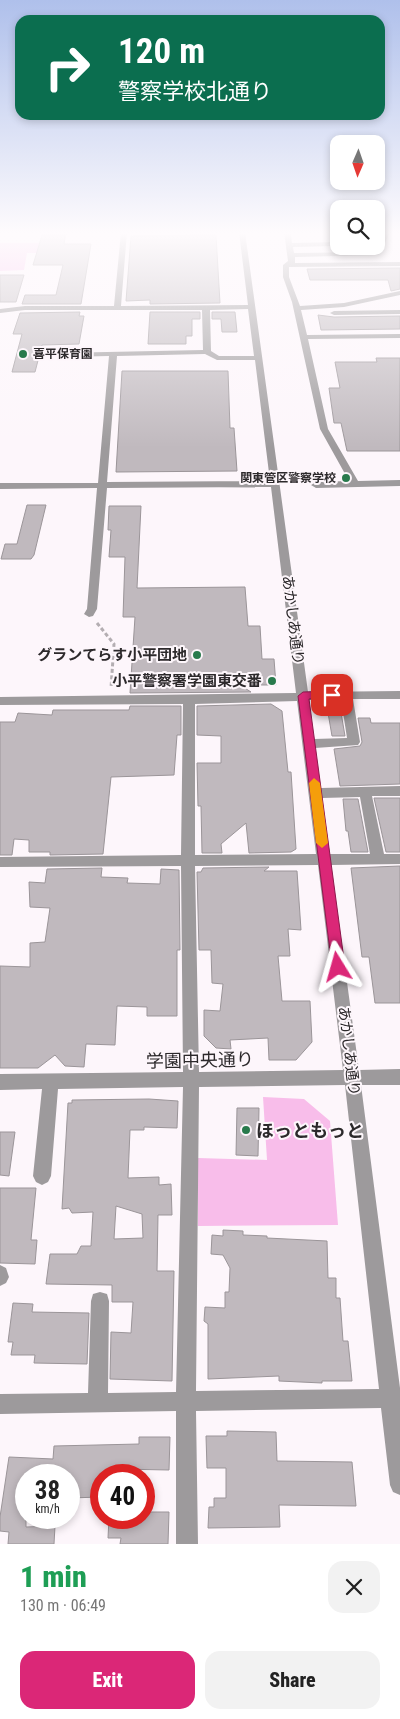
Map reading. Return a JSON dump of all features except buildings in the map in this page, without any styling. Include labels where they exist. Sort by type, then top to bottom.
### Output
[{"type":"street","points":[[296,304],[324,429],[355,484]]},
{"type":"street","points":[[298,311],[348,304]]},
{"type":"street","points":[[0,311],[25,308],[253,307]]},
{"type":"street","name":"あかしあ通り","points":[[253,307],[395,1398],[400,1485]]},
{"type":"street","points":[[206,308],[207,352]]},
{"type":"street","points":[[298,311],[400,312]]},
{"type":"street","points":[[304,337],[400,336]]},
{"type":"street","points":[[62,355],[207,352],[217,358],[259,358]]},
{"type":"street","points":[[89,614],[92,609],[113,354]]},
{"type":"street","points":[[0,486],[275,484]]},
{"type":"street","points":[[316,485],[400,484]]},
{"type":"street","points":[[309,744],[354,742],[346,695]]},
{"type":"street","points":[[0,701],[279,699],[303,696],[400,695]]},
{"type":"street","points":[[187,1544],[186,1401],[191,1081],[188,860],[189,699]]},
{"type":"street","points":[[316,793],[400,791]]},
{"type":"street","points":[[365,792],[378,859]]},
{"type":"street","points":[[0,862],[400,859]]},
{"type":"street","name":"学園中央通り","points":[[0,1082],[400,1077]]},
{"type":"street","points":[[42,1176],[51,1081]]},
{"type":"street","points":[[98,1403],[100,1301]]},
{"type":"street","points":[[0,1404],[395,1398]]},
{"type":"path","points":[[89,614],[114,644],[111,693]]},
{"type":"shaded area","points":[[263,1097],[304,1099],[330,1121],[338,1225],[198,1226],[198,1158],[267,1160]]},
{"type":"slow traffic","points":[[314,783],[322,843]]},
{"type":"place","name":"喜平保育園","points":[[23,354]]},
{"type":"place","name":"関東管区警察学校","points":[[346,478]]},
{"type":"place","name":"グランてらす小平団地","points":[[197,655]]},
{"type":"place","name":"小平警察署学園東交番","points":[[272,681]]},
{"type":"place","name":"ほっともっと","points":[[246,1130]]},
{"type":"route","points":[[332,695],[303,696],[338,967]]}]
